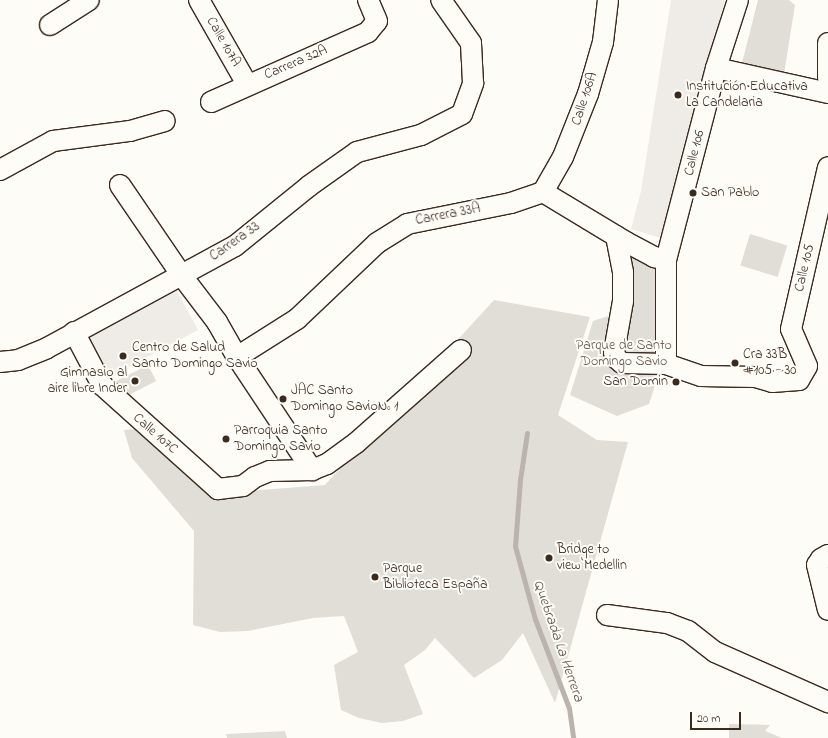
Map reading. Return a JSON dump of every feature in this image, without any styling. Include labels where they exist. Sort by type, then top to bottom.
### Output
[{"type":"street","points":[[50,25],[89,0]]},
{"type":"street","name":"Calle 107A","points":[[199,0],[248,84]]},
{"type":"street","name":"Carrera 32A","points":[[211,102],[248,84],[368,32],[377,21],[368,0]]},
{"type":"street","name":"Carrera 33","points":[[0,362],[18,360],[47,348],[235,246],[309,186],[357,152],[421,135],[462,114],[473,83],[470,43],[441,0]]},
{"type":"street","name":"Calle 106A","points":[[543,192],[564,157],[588,94],[603,42],[608,0]]},
{"type":"street","name":"Calle 106","points":[[666,364],[664,260],[716,68],[738,0]]},
{"type":"street","points":[[828,44],[828,78]]},
{"type":"street","points":[[716,68],[828,93]]},
{"type":"street","points":[[0,170],[53,141],[130,131],[165,120]]},
{"type":"street","name":"Calle 105","points":[[666,364],[701,376],[755,377],[772,382],[799,380],[807,366],[791,329],[828,167]]},
{"type":"street","points":[[120,185],[182,276],[217,322],[237,357],[312,470],[327,464],[356,443],[460,350]]},
{"type":"street","points":[[543,192],[616,236],[664,260]]},
{"type":"street","name":"Carrera 33A","points":[[237,357],[297,319],[377,243],[407,224],[511,203],[543,192]]},
{"type":"street","points":[[616,236],[624,272],[623,301],[614,352],[616,358],[622,363],[666,364]]},
{"type":"street","name":"Calle 107C","points":[[74,332],[90,365],[106,389],[218,489],[243,486],[255,477],[270,471],[312,470]]},
{"type":"street","points":[[828,555],[821,558],[816,565],[828,610]]},
{"type":"street","points":[[607,615],[667,623],[688,631],[714,652],[828,702]]},
{"type":"shaded area","name":"Institución Educativa La Candelaria","points":[[671,0],[725,0],[661,238],[631,229],[641,191]]},
{"type":"shaded area","name":"Centro de Salud Santo Domingo Savio","points":[[177,291],[198,330],[106,379],[85,332]]},
{"type":"green space","points":[[758,0],[789,0],[795,5],[784,74],[742,63]]},
{"type":"green space","points":[[750,234],[787,245],[778,277],[740,266]]},
{"type":"green space","name":"Parque de Santo Domingo Savio","points":[[627,252],[664,269],[664,358],[649,404],[617,416],[570,395],[593,321],[624,311]]},
{"type":"green space","points":[[494,300],[590,317],[558,415],[597,440],[628,442],[555,703],[523,633],[502,660],[474,678],[435,638],[425,650],[404,665],[423,714],[403,721],[382,723],[359,718],[341,710],[334,665],[358,652],[344,616],[313,618],[248,631],[220,632],[193,625],[194,531],[132,458],[124,430],[145,428],[208,494],[325,485]]},
{"type":"green space","name":"Gimnasio al aire libre Inder","points":[[148,365],[156,381],[123,398],[115,382]]},
{"type":"green space","points":[[729,724],[770,725],[765,731],[782,738],[729,738]]},
{"type":"green space","points":[[285,731],[287,738],[227,738],[226,734]]},
{"type":"waterway","name":"Quebrada La Herrera","points":[[527,433],[520,480],[515,546],[535,619],[569,708],[573,738]]},
{"type":"place","name":"Institución Educativa La Candelaria","points":[[678,95]]},
{"type":"place","name":"San Pablo","points":[[693,193]]},
{"type":"place","name":"Centro de Salud Santo Domingo Savio","points":[[123,356]]},
{"type":"place","name":"Cra 33B #105 - 30","points":[[735,363]]},
{"type":"place","name":"Gimnasio al aire libre Inder","points":[[135,381]]},
{"type":"place","name":"San Domin","points":[[676,382]]},
{"type":"place","name":"JAC Santo Domingo SavioNº 1","points":[[283,399]]},
{"type":"place","name":"Parroquia Santo Domingo Savio","points":[[226,439]]},
{"type":"place","name":"Bridge to view Medellin","points":[[549,558]]},
{"type":"place","name":"Parque Biblioteca España","points":[[375,577]]}]
